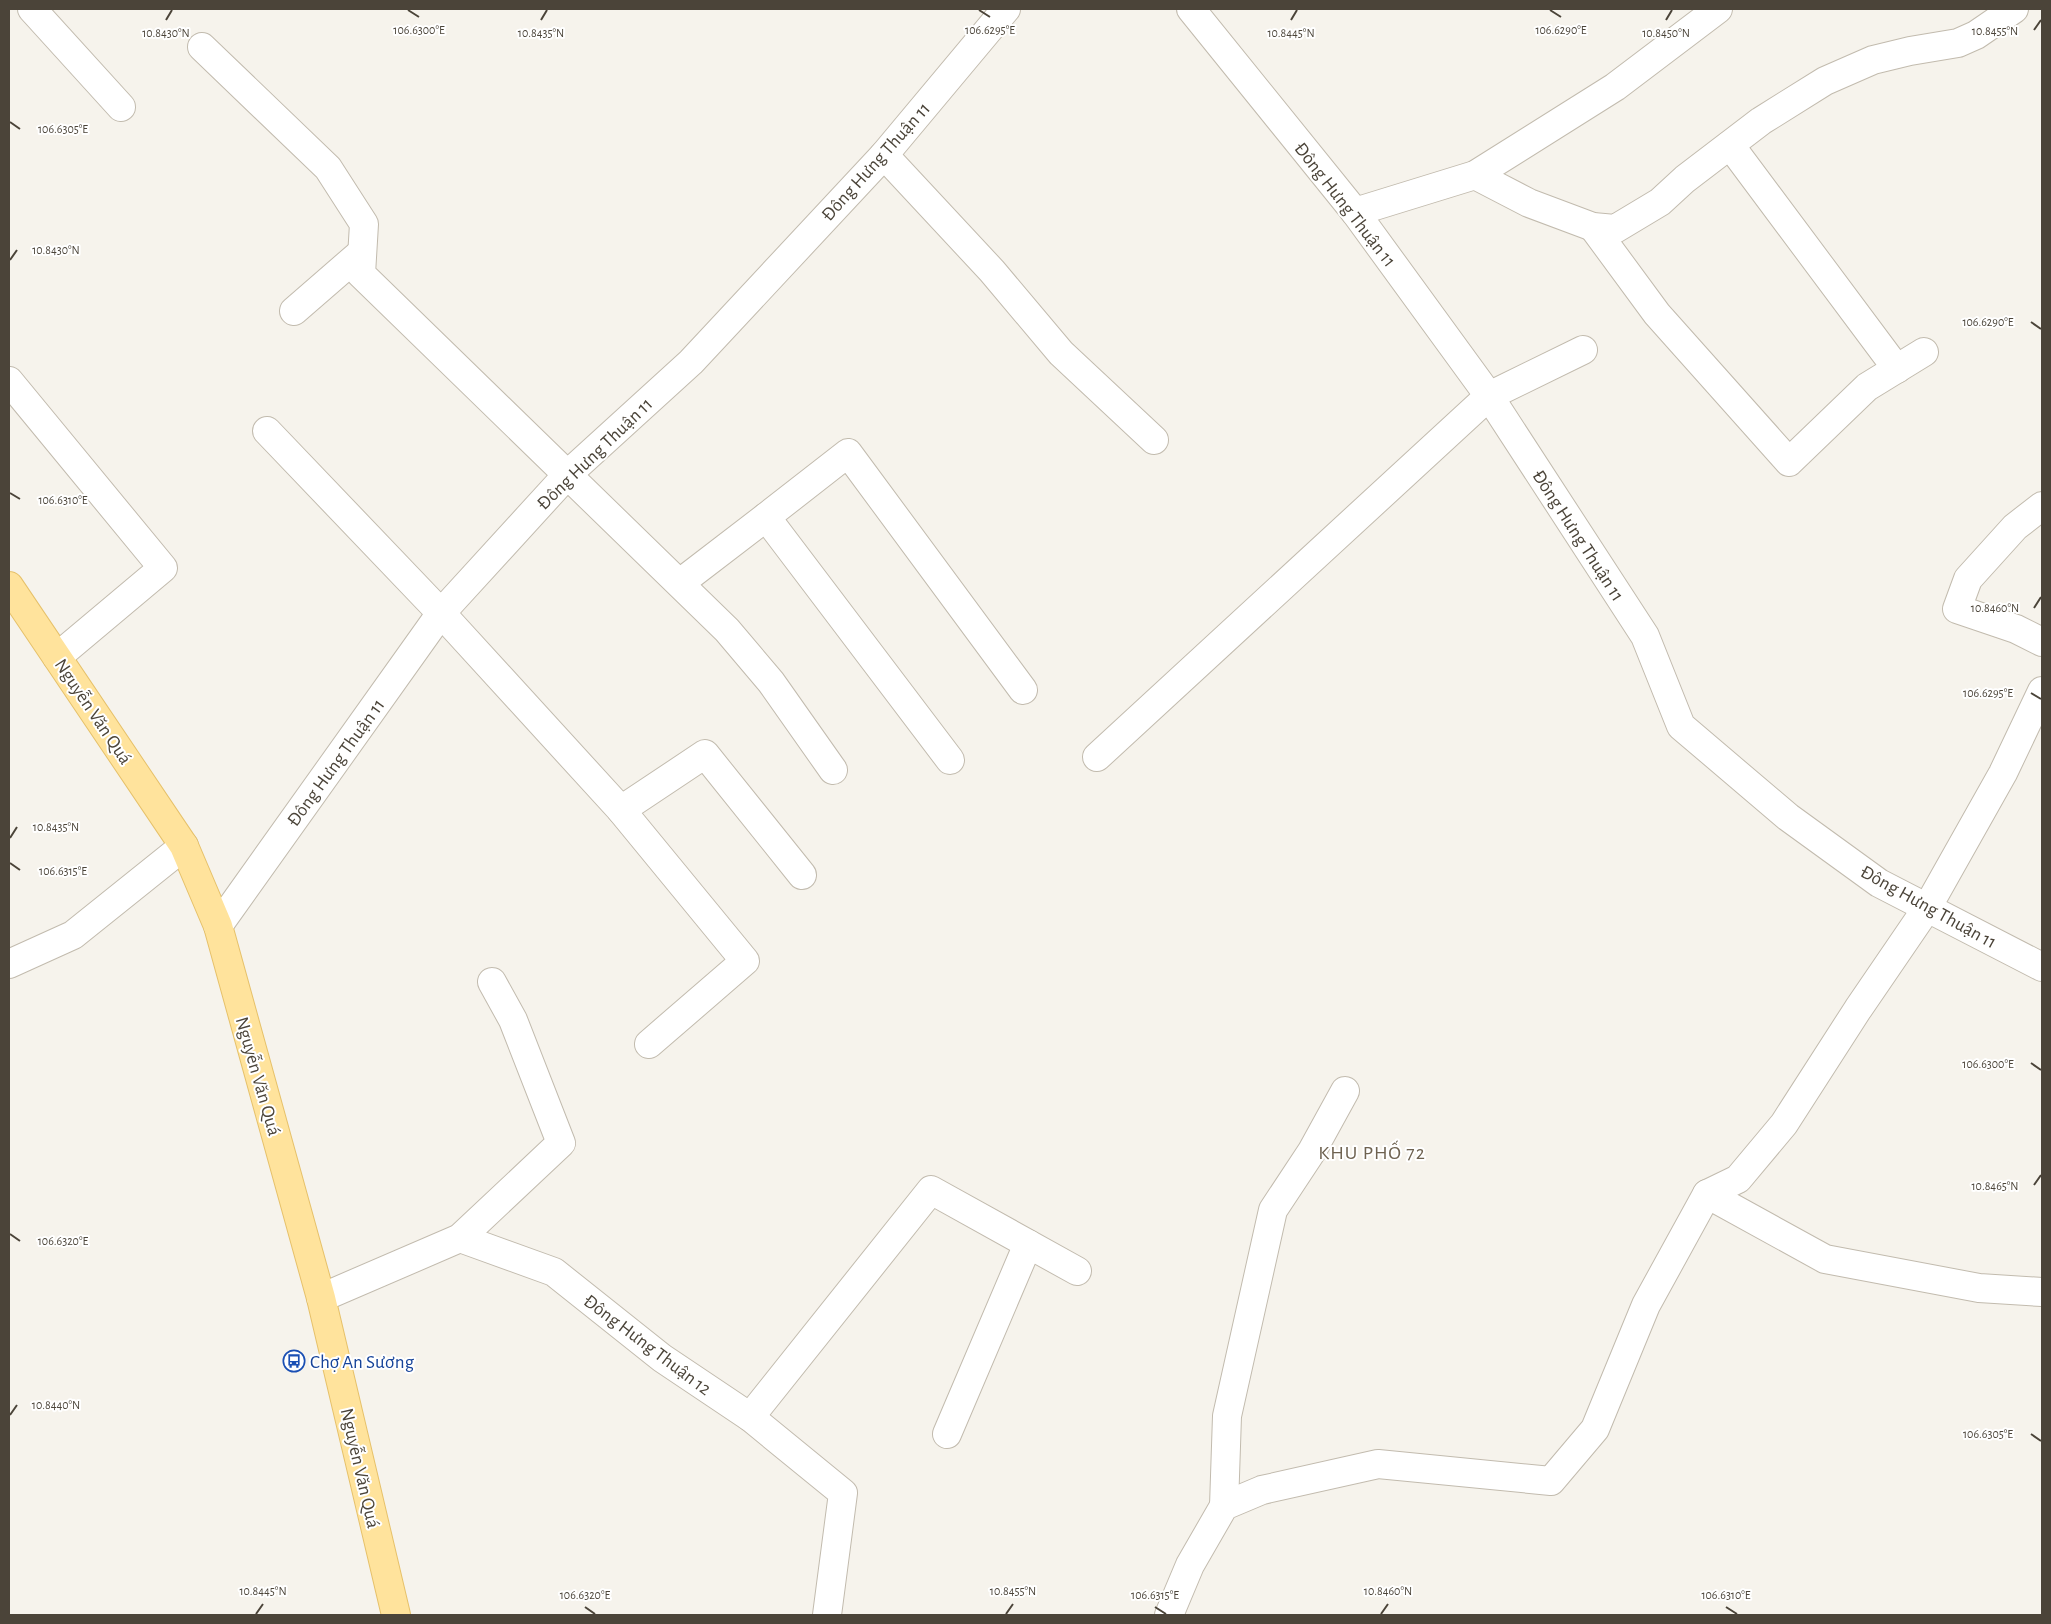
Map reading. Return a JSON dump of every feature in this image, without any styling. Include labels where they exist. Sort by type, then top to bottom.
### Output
[{"type":"main road","name":"Nguyễn Văn Quá","points":[[9,586],[184,846],[218,926],[321,1298],[396,1615]]},
{"type":"street","points":[[32,9],[121,107]]},
{"type":"street","name":"Đông Hưng Thuận 11","points":[[218,926],[441,613],[568,474],[691,362],[884,155],[1006,9]]},
{"type":"street","name":"Đông Hưng Thuận 11","points":[[1191,9],[1355,212],[1489,396],[1644,636],[1681,726],[1788,817],[1879,883],[2042,967]]},
{"type":"street","points":[[1355,212],[1475,176],[1616,87],[1718,9]]},
{"type":"street","points":[[1475,176],[1529,203],[1593,227],[1615,229],[1660,202],[1685,179],[1761,122],[1825,81],[1873,60],[1910,51],[1958,43],[1976,35],[2014,9]]},
{"type":"street","points":[[202,47],[328,168],[364,224],[361,274],[728,630],[772,682],[833,770]]},
{"type":"street","points":[[1730,145],[1897,369]]},
{"type":"street","points":[[884,155],[992,271],[1061,353],[1154,440]]},
{"type":"street","points":[[1593,227],[1657,314],[1789,462],[1867,386],[1924,352]]},
{"type":"street","points":[[294,311],[362,252]]},
{"type":"street","points":[[1096,757],[1489,396],[1583,350]]},
{"type":"street","points":[[9,381],[162,568],[57,658]]},
{"type":"street","points":[[267,431],[441,613],[621,810],[745,960],[650,1044]]},
{"type":"street","points":[[680,583],[848,453],[1023,690]]},
{"type":"street","points":[[2042,506],[2015,527],[1968,579],[1957,609],[2016,628],[2042,642]]},
{"type":"street","points":[[766,517],[950,760]]},
{"type":"street","points":[[1224,1506],[1262,1490],[1378,1464],[1551,1481],[1595,1429],[1646,1305],[1707,1194],[1738,1179],[1784,1124],[1926,908],[2003,773],[2042,691]]},
{"type":"street","points":[[621,810],[705,754],[802,875]]},
{"type":"street","points":[[9,964],[73,935],[184,846]]},
{"type":"street","points":[[321,1298],[460,1238],[561,1143],[513,1020],[492,982]]},
{"type":"street","points":[[1168,1615],[1190,1565],[1224,1506],[1227,1416],[1273,1210],[1312,1152],[1345,1091]]},
{"type":"street","points":[[750,1417],[931,1190],[1077,1271]]},
{"type":"street","points":[[1707,1194],[1825,1259],[1978,1288],[2042,1292]]},
{"type":"street","name":"Đông Hưng Thuận 12","points":[[460,1238],[554,1272],[662,1358],[750,1417],[843,1493],[827,1615]]},
{"type":"street","points":[[948,1434],[1028,1244]]},
{"type":"place","name":"Chợ An Sương","points":[[294,1361]]},
{"type":"district","name":"KHU PHỐ 72","points":[[1372,1152]]}]
